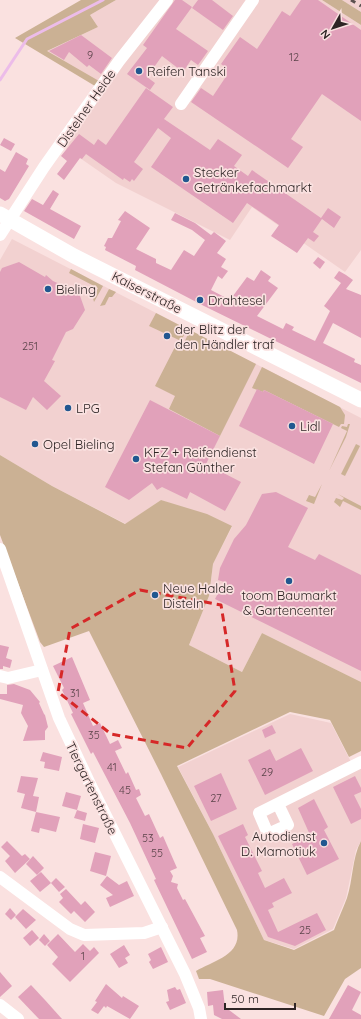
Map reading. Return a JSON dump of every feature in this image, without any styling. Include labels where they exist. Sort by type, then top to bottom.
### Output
[{"type":"main road","name":"Kaiserstraße","points":[[5,217],[74,256],[361,400]]},
{"type":"street","name":"Distelner Heide","points":[[5,217],[119,61],[167,0]]},
{"type":"street","points":[[181,104],[247,2]]},
{"type":"street","points":[[0,235],[5,217]]},
{"type":"street","name":"Tiergartenstraße","points":[[0,549],[59,718],[77,759],[185,974],[199,1008],[201,1019]]},
{"type":"street","points":[[0,676],[8,678],[42,670]]},
{"type":"street","points":[[278,804],[361,762]]},
{"type":"street","points":[[0,877],[70,929],[84,935],[144,933],[162,927]]},
{"type":"street","points":[[0,1005],[18,1019]]},
{"type":"highlighted area","points":[[140,590],[221,605],[235,691],[187,748],[111,734],[58,692],[70,629]]},
{"type":"shaded area","points":[[81,0],[116,0],[90,15],[98,27],[47,51],[99,81],[95,86],[15,38]]},
{"type":"shaded area","points":[[116,0],[322,0],[361,25],[361,250],[345,272],[252,207],[230,240],[116,183],[64,147],[104,89],[43,53],[98,27],[90,15]]},
{"type":"shaded area","points":[[322,0],[342,0],[361,12],[361,25]]},
{"type":"shaded area","points":[[342,0],[361,0],[361,12]]},
{"type":"shaded area","points":[[12,239],[361,418],[361,682],[262,633],[242,672],[189,645],[209,596],[213,564],[232,527],[161,500],[126,524],[52,486],[0,455],[0,260]]},
{"type":"shaded area","points":[[71,269],[103,286],[94,302],[93,298],[98,288],[69,273]]},
{"type":"shaded area","points":[[109,289],[116,292],[112,297],[109,297],[105,305],[100,306]]},
{"type":"shaded area","points":[[156,313],[187,329],[181,341],[149,326]]},
{"type":"shaded area","points":[[190,330],[256,364],[220,436],[169,409],[175,396],[155,386],[177,343],[183,345]]},
{"type":"shaded area","points":[[262,367],[340,407],[345,415],[344,424],[341,424],[339,427],[264,390],[263,392],[252,388]]},
{"type":"shaded area","points":[[348,424],[350,424],[346,437],[329,471],[347,431],[341,428],[342,426],[347,427]]},
{"type":"shaded area","points":[[356,444],[360,446],[345,476],[341,474]]},
{"type":"shaded area","points":[[0,455],[52,486],[125,524],[161,500],[207,514],[232,526],[213,564],[209,596],[189,645],[242,672],[262,633],[361,682],[361,751],[349,757],[330,720],[290,712],[177,766],[213,834],[264,940],[294,950],[334,930],[347,898],[354,862],[361,841],[361,968],[345,979],[324,1016],[210,979],[199,979],[196,971],[225,956],[235,946],[237,930],[89,631],[44,647],[40,642],[0,535]]},
{"type":"shaded area","points":[[322,484],[314,504],[306,501],[309,495],[315,497]]},
{"type":"shaded area","points":[[338,494],[361,506],[361,510],[343,501],[340,507],[334,502],[336,498],[342,500],[344,498]]},
{"type":"shaded area","points":[[290,714],[331,723],[351,762],[361,766],[361,841],[356,850],[346,898],[333,929],[294,949],[264,940],[213,834],[178,767]]},
{"type":"building","points":[[175,0],[182,0],[192,7],[176,29],[208,51],[198,65],[191,60],[183,72],[162,56],[147,77],[155,83],[150,90],[127,74],[147,48],[143,45]]},
{"type":"building","points":[[198,0],[212,0],[233,16],[223,30],[192,8]]},
{"type":"building","points":[[301,0],[318,0],[361,30],[361,121],[322,94],[291,139],[303,147],[288,168],[191,102],[201,88],[213,96],[225,78],[220,74],[225,67],[221,64],[240,37],[257,49],[282,11],[290,16]]},
{"type":"building","points":[[81,35],[112,58],[101,74],[89,65],[87,67],[69,52],[64,60],[49,51]]},
{"type":"building","points":[[146,88],[173,107],[164,119],[210,150],[218,139],[242,155],[234,166],[248,176],[252,170],[321,218],[328,208],[341,217],[334,228],[322,219],[313,232],[319,236],[314,242],[308,238],[297,253],[271,236],[279,225],[247,203],[233,223],[151,167],[171,138],[158,128],[134,162],[143,169],[134,181],[132,179],[130,182],[124,178],[123,180],[86,154],[82,159],[80,158],[64,180],[57,174],[67,161],[61,156],[79,134],[94,145],[98,139],[106,145]]},
{"type":"building","points":[[4,138],[15,144],[11,151],[0,145]]},
{"type":"building","points":[[16,152],[28,159],[26,164],[29,166],[9,199],[5,201],[0,198],[0,169],[5,172]]},
{"type":"building","points":[[53,190],[59,194],[50,209],[81,226],[74,239],[24,211],[32,199],[43,205]]},
{"type":"building","points":[[125,211],[150,228],[136,249],[156,259],[156,263],[171,270],[184,250],[194,256],[205,240],[192,230],[171,220],[175,213],[195,223],[211,235],[214,232],[226,241],[217,253],[226,259],[221,267],[228,271],[222,279],[218,276],[211,290],[230,300],[247,277],[254,281],[261,270],[271,277],[268,281],[278,288],[257,316],[283,329],[286,323],[294,327],[292,330],[315,341],[330,311],[324,306],[341,283],[334,278],[339,271],[353,280],[346,289],[361,295],[361,338],[333,323],[323,343],[355,359],[354,362],[361,365],[361,383],[204,306],[135,270],[136,266],[105,250],[106,247],[104,246],[108,238],[112,238],[121,221],[118,220]]},
{"type":"building","points":[[318,257],[325,262],[320,269],[313,263]]},
{"type":"building","points":[[19,262],[45,277],[46,275],[53,281],[79,293],[85,310],[73,329],[66,332],[52,360],[55,361],[44,381],[61,396],[47,410],[33,397],[26,410],[0,397],[0,272],[2,268]]},
{"type":"building","name":"Lidl","points":[[257,389],[263,392],[264,390],[333,424],[314,464],[239,426]]},
{"type":"building","points":[[150,400],[220,436],[206,464],[241,482],[225,511],[190,492],[187,499],[162,487],[157,490],[152,483],[129,500],[105,487]]},
{"type":"building","name":"toom Baumarkt & Gartencenter","points":[[276,492],[308,508],[288,547],[315,560],[319,554],[361,575],[361,671],[215,599],[224,582],[218,580],[220,568],[234,539],[246,525],[262,494]]},
{"type":"building","points":[[0,645],[9,647],[6,658],[12,660],[10,668],[3,666],[3,669],[0,669]]},
{"type":"building","points":[[72,657],[90,700],[83,703],[93,726],[100,723],[110,744],[118,740],[122,748],[115,751],[126,774],[128,772],[136,790],[139,789],[141,795],[136,798],[145,816],[149,814],[160,838],[163,836],[177,868],[170,871],[173,876],[171,882],[178,884],[177,888],[183,900],[185,899],[205,936],[200,938],[207,952],[192,959],[154,880],[156,879],[130,823],[93,752],[91,754],[71,714],[73,713],[62,690],[64,688],[53,666]]},
{"type":"building","points":[[14,684],[30,690],[40,702],[39,703],[45,715],[48,727],[45,731],[45,740],[23,741],[28,726],[21,713],[23,705],[0,699],[0,694],[7,694],[7,685]]},
{"type":"building","points":[[272,725],[276,733],[265,738],[262,730]]},
{"type":"building","points":[[301,748],[313,771],[265,795],[248,760],[270,749],[276,761]]},
{"type":"building","points":[[43,752],[62,757],[59,771],[44,768],[45,762],[40,761]]},
{"type":"building","points":[[221,773],[237,809],[211,821],[194,786]]},
{"type":"building","points":[[21,776],[38,778],[33,796],[39,797],[36,812],[21,808],[25,794],[17,792]]},
{"type":"building","points":[[355,776],[361,788],[361,792],[354,795],[361,809],[361,819],[351,824],[333,787]]},
{"type":"building","points":[[66,792],[81,796],[77,810],[62,806]]},
{"type":"building","points":[[314,799],[328,827],[324,830],[339,859],[307,875],[292,844],[310,835],[298,808]]},
{"type":"building","points":[[77,810],[87,813],[85,821],[74,818]]},
{"type":"building","points":[[36,812],[60,817],[56,832],[40,828],[39,833],[31,831]]},
{"type":"building","points":[[83,824],[99,828],[95,843],[80,839]]},
{"type":"building","points":[[243,824],[248,835],[245,837],[262,871],[258,873],[265,888],[284,878],[292,893],[272,903],[274,907],[268,910],[278,932],[317,913],[326,930],[295,946],[268,937],[218,836]]},
{"type":"building","points":[[7,841],[22,856],[25,854],[30,859],[15,873],[5,861],[10,856],[1,847]]},
{"type":"building","points":[[95,852],[111,856],[106,876],[90,871]]},
{"type":"building","points":[[33,856],[44,868],[37,875],[26,864]]},
{"type":"building","points":[[41,872],[51,883],[40,892],[30,881]]},
{"type":"building","points":[[107,876],[119,885],[127,881],[134,896],[110,907],[106,898],[113,895],[100,885]]},
{"type":"building","points":[[56,878],[65,887],[59,892],[51,883]]},
{"type":"building","points":[[66,889],[81,905],[85,901],[95,912],[85,922],[74,911],[71,914],[59,902],[63,898],[60,894]]},
{"type":"building","points":[[10,908],[16,915],[11,920],[5,914]]},
{"type":"building","points":[[23,909],[36,920],[26,929],[15,917]]},
{"type":"building","points":[[32,930],[39,938],[30,946],[23,938]]},
{"type":"building","points":[[44,934],[50,941],[45,946],[39,940]]},
{"type":"building","points":[[58,934],[75,952],[83,944],[90,951],[94,947],[99,953],[70,982],[52,964],[58,957],[47,945]]},
{"type":"building","points":[[124,945],[130,955],[125,958],[128,963],[119,968],[110,954]]},
{"type":"building","points":[[161,947],[168,962],[153,969],[149,962],[151,960],[148,954]]},
{"type":"building","points":[[0,972],[12,986],[0,997]]},
{"type":"building","points":[[106,984],[122,998],[123,996],[139,1006],[130,1019],[107,1006],[106,1008],[104,1006],[98,1014],[91,1010]]},
{"type":"building","points":[[31,985],[62,1019],[39,1019],[18,997]]},
{"type":"building","points":[[348,985],[361,992],[352,1010],[361,1015],[361,1019],[329,1019]]},
{"type":"building","points":[[175,987],[177,990],[180,989],[186,1003],[170,1010],[166,1002],[169,1001],[167,990]]},
{"type":"building","points":[[223,990],[225,1007],[241,1019],[222,1019],[214,1015],[213,1005],[208,1006],[207,992]]},
{"type":"waterway","points":[[0,80],[27,39],[103,0]]},
{"type":"railway","points":[[351,0],[361,6]]},
{"type":"place","name":"Reifen Tanski","points":[[139,71]]},
{"type":"place","name":"Stecker Getränkefachmarkt","points":[[186,179]]},
{"type":"place","name":"Bieling","points":[[48,289]]},
{"type":"place","name":"Drahtesel","points":[[200,300]]},
{"type":"place","name":"der Blitz der den Händler traf","points":[[167,336]]},
{"type":"place","name":"LPG","points":[[68,408]]},
{"type":"place","name":"Lidl","points":[[292,426]]},
{"type":"place","name":"Opel Bieling","points":[[35,444]]},
{"type":"place","name":"KFZ + Reifendienst Stefan Günther","points":[[136,459]]},
{"type":"place","name":"toom Baumarkt & Gartencenter","points":[[289,581]]},
{"type":"place","name":"Neue Halde Disteln","points":[[155,595]]},
{"type":"place","name":"Autodienst D. Mamotiuk","points":[[324,843]]}]
